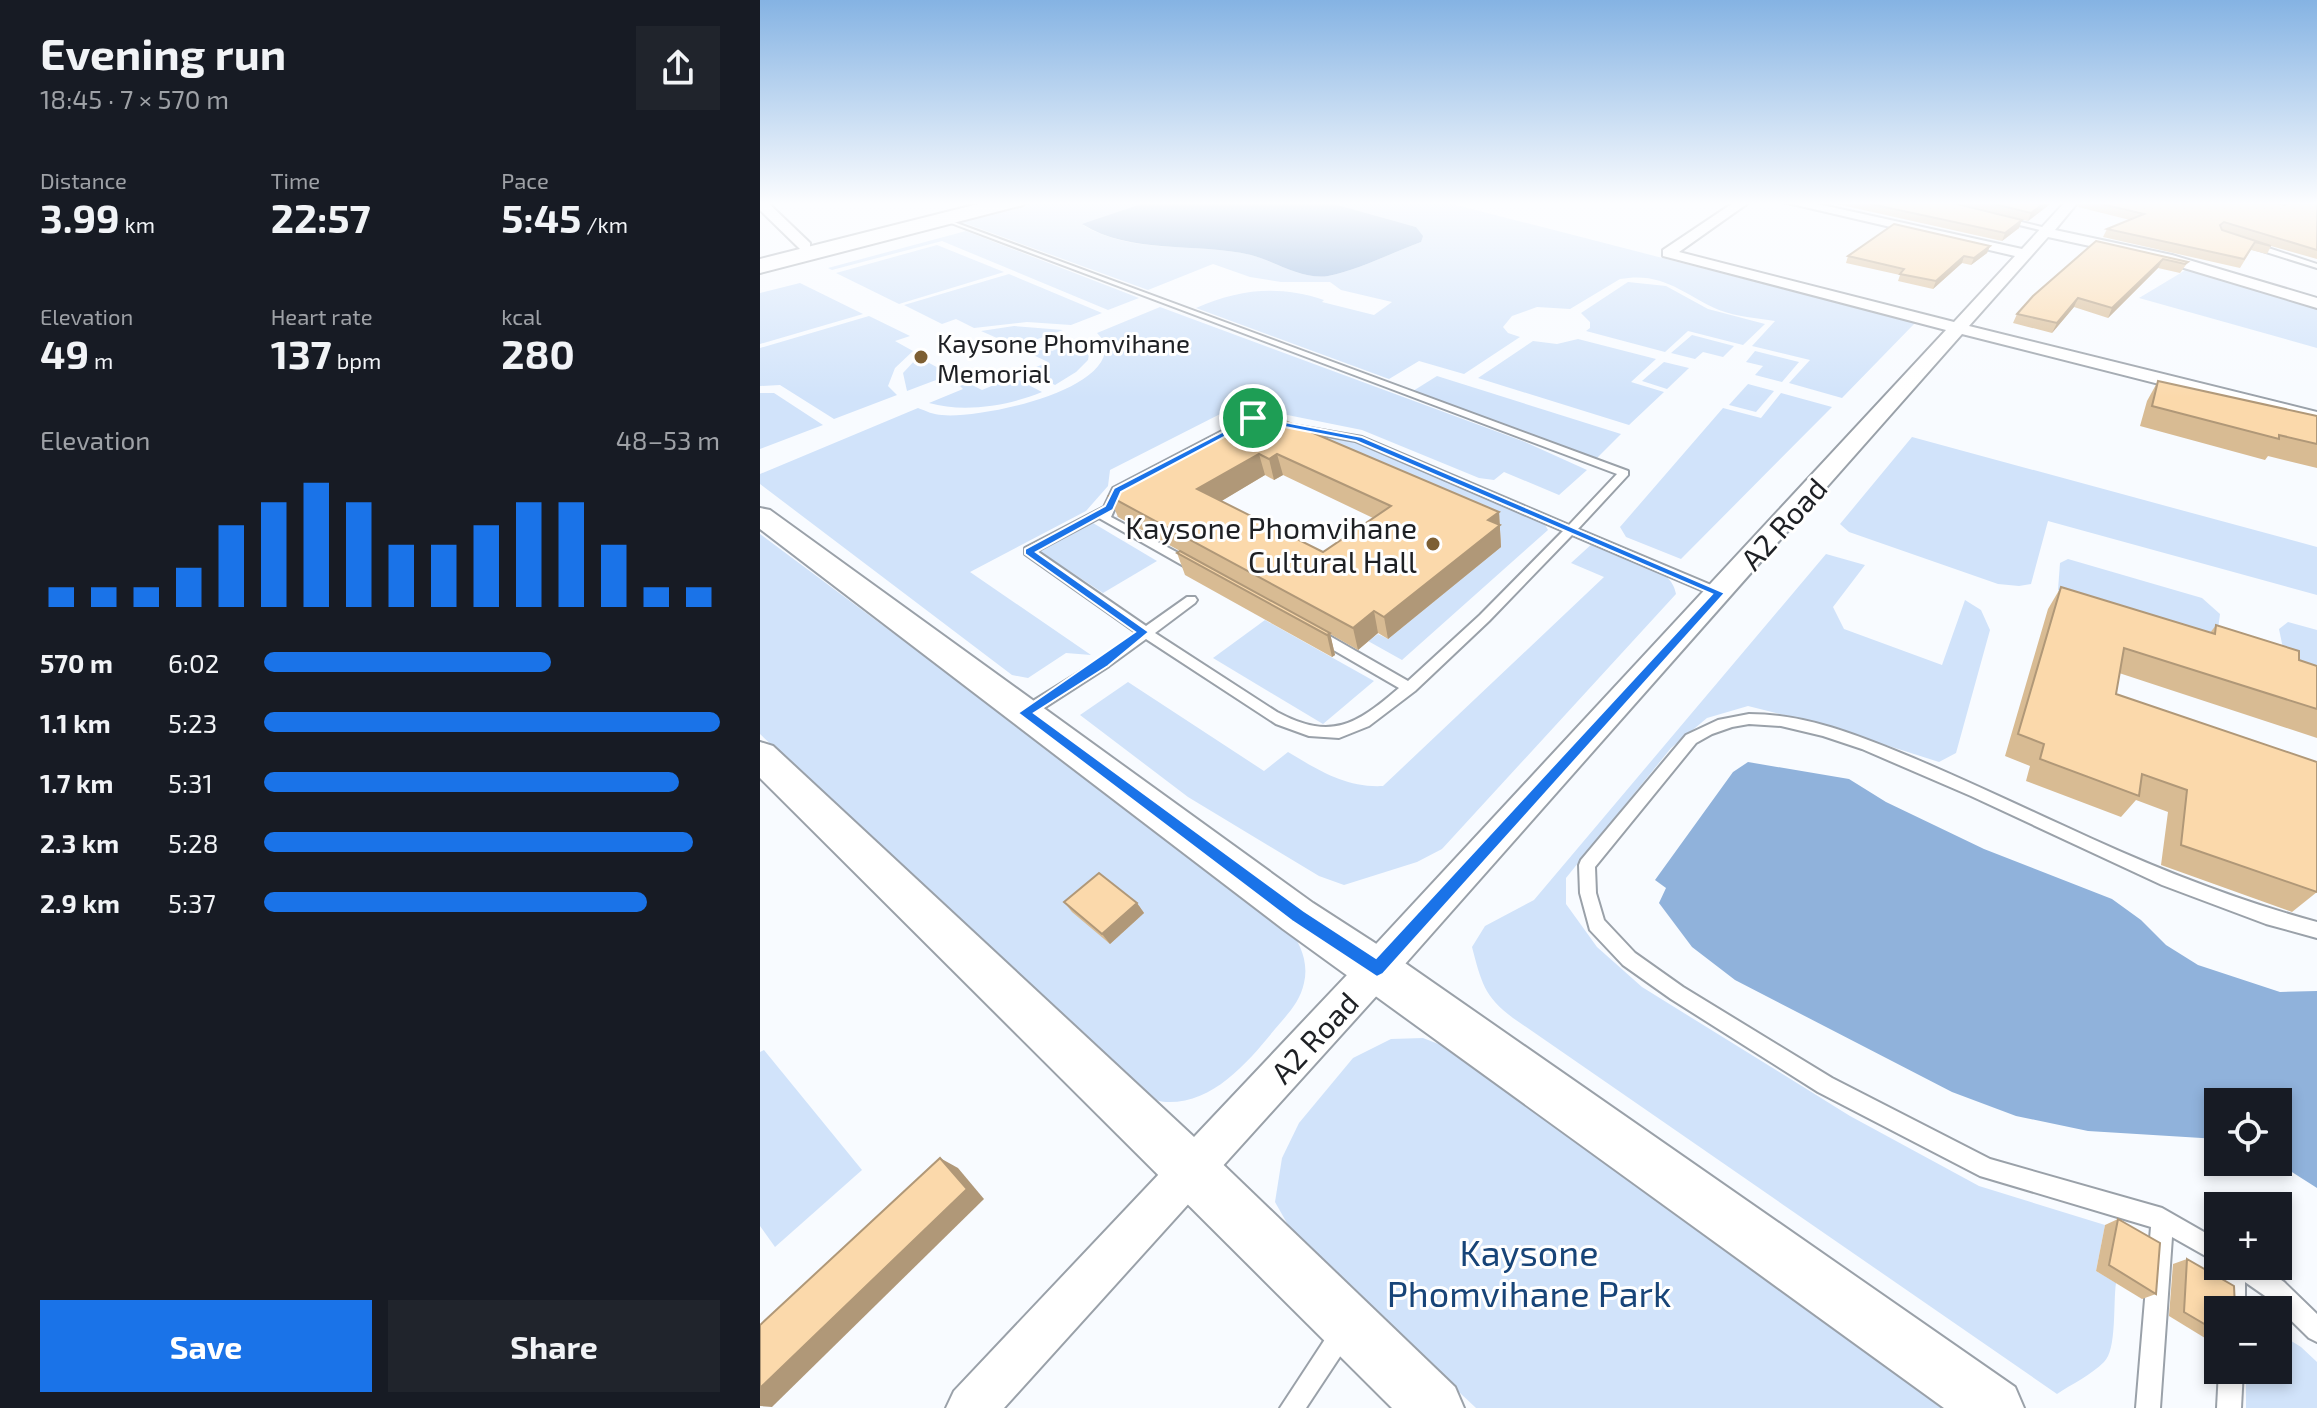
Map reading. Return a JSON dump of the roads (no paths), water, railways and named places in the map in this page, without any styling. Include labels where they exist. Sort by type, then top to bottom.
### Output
[{"type":"street","points":[[1718,267],[2317,418]]},
{"type":"street","name":"A2 Road","points":[[971,1408],[1377,969],[2015,267]]},
{"type":"street","points":[[2198,267],[2317,303]]},
{"type":"street","points":[[760,516],[1298,916],[1994,1408]]},
{"type":"street","points":[[760,756],[1190,1168],[1434,1408]]},
{"type":"lane","points":[[1073,267],[1624,473],[1572,529],[1410,688],[1354,728],[1339,733],[1309,731],[1281,720],[1143,632],[1029,551],[1110,508]]},
{"type":"lane","points":[[1208,574],[1105,518],[1117,490],[1253,418],[1358,439],[1719,593]]},
{"type":"lane","points":[[1024,713],[1104,663],[1191,600]]},
{"type":"lane","points":[[1309,630],[1410,688]]},
{"type":"lane","points":[[2204,1244],[2162,1219],[1987,1169],[1798,1068],[1677,993],[1629,959],[1596,924],[1588,893],[1587,865],[1691,739],[1710,726],[1738,719],[1762,719],[1862,744],[1984,795],[2182,886],[2287,923],[2317,930]]},
{"type":"lane","points":[[2148,1408],[2162,1219]]},
{"type":"lane","points":[[2261,1280],[2317,1330]]},
{"type":"lane","points":[[1292,1408],[1348,1324]]},
{"type":"lane","points":[[2229,1408],[2230,1384]]},
{"type":"water","points":[[1282,267],[1361,267],[1328,276],[1299,273]]},
{"type":"water","points":[[1748,762],[1849,779],[1886,802],[1984,849],[2112,899],[2141,920],[2166,945],[2198,965],[2280,992],[2317,991],[2317,1188],[2292,1172],[2292,1088],[2204,1088],[2204,1138],[2088,1131],[2016,1116],[1952,1092],[1735,980],[1692,947],[1659,903],[1666,888],[1655,880],[1733,772]]},
{"type":"place","name":"Kaysone Phomvihane Memorial","points":[[921,357]]},
{"type":"place","name":"Kaysone Phomvihane Cultural Hall","points":[[1433,544]]},
{"type":"park label","name":"Kaysone Phomvihane Park","points":[[1529,1272]]}]
